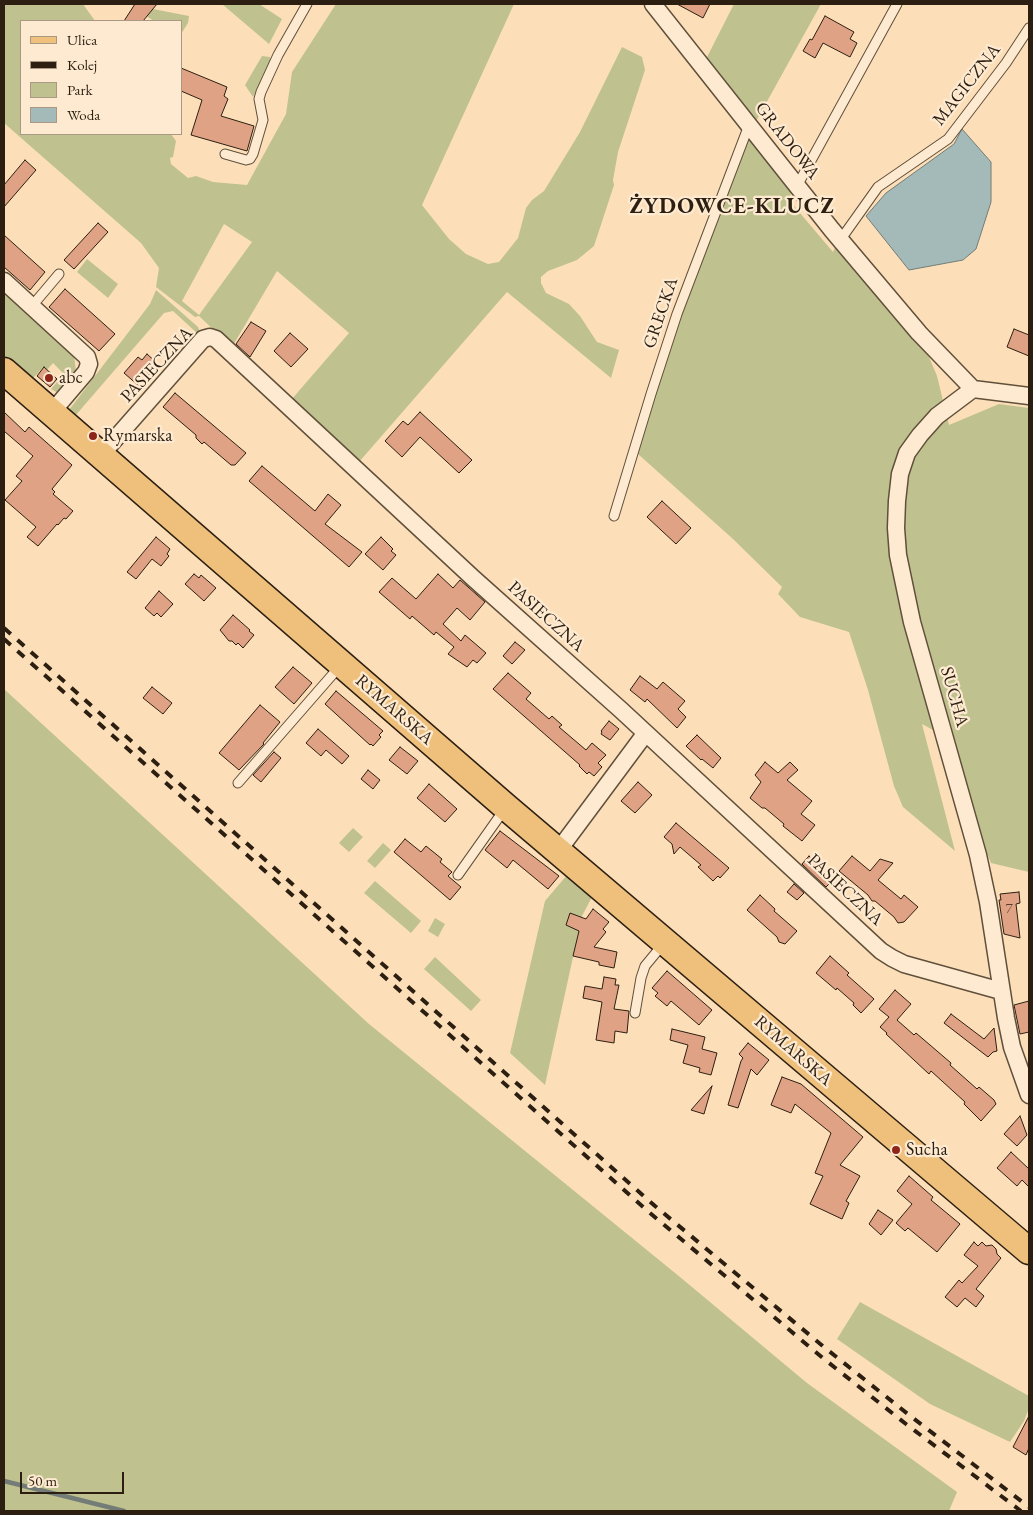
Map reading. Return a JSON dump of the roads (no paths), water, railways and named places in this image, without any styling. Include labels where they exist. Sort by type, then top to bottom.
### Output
[{"type":"main road","name":"RYMARSKA","points":[[4,371],[506,807],[1029,1251]]},
{"type":"street","name":"GRADOWA","points":[[653,4],[797,186],[918,333],[973,389]]},
{"type":"street","points":[[4,281],[81,349],[87,357],[89,364],[86,372],[52,412]]},
{"type":"street","name":"PASIECZNA","points":[[101,455],[203,340],[210,337],[216,338],[473,578],[621,710],[881,951],[904,964],[1000,991]]},
{"type":"street","points":[[973,389],[1029,396]]},
{"type":"street","name":"SUCHA","points":[[973,389],[937,416],[907,453],[900,474],[897,501],[898,555],[912,622],[978,855],[988,902],[1000,991],[1012,1047],[1029,1095]]},
{"type":"street","points":[[558,851],[645,734]]},
{"type":"lane","points":[[225,154],[246,160],[253,154],[263,120],[259,99],[261,92],[278,55],[307,4]]},
{"type":"lane","points":[[797,186],[897,4]]},
{"type":"lane","name":"MAGICZNA","points":[[841,239],[878,187],[948,139],[1006,63],[1029,28]]},
{"type":"lane","name":"GRECKA","points":[[614,516],[677,314],[749,125]]},
{"type":"lane","points":[[32,306],[60,274]]},
{"type":"lane","points":[[238,783],[341,664]]},
{"type":"lane","points":[[458,875],[506,807]]},
{"type":"lane","points":[[635,1013],[645,966],[665,942]]},
{"type":"water","points":[[962,129],[991,162],[991,202],[976,249],[963,260],[909,270],[866,216],[886,193],[954,144]]},
{"type":"waterway","points":[[4,1481],[124,1511]]},
{"type":"railway","points":[[4,628],[655,1206],[824,1347],[1029,1507]]},
{"type":"railway","points":[[4,639],[650,1213],[824,1359],[1021,1511]]},
{"type":"place","name":"abc","points":[[49,378]]},
{"type":"place","name":"Rymarska","points":[[93,436]]},
{"type":"place","name":"Sucha","points":[[896,1150]]},
{"type":"district","name":"ŻYDOWCE-KLUCZ","points":[[732,207]]}]
